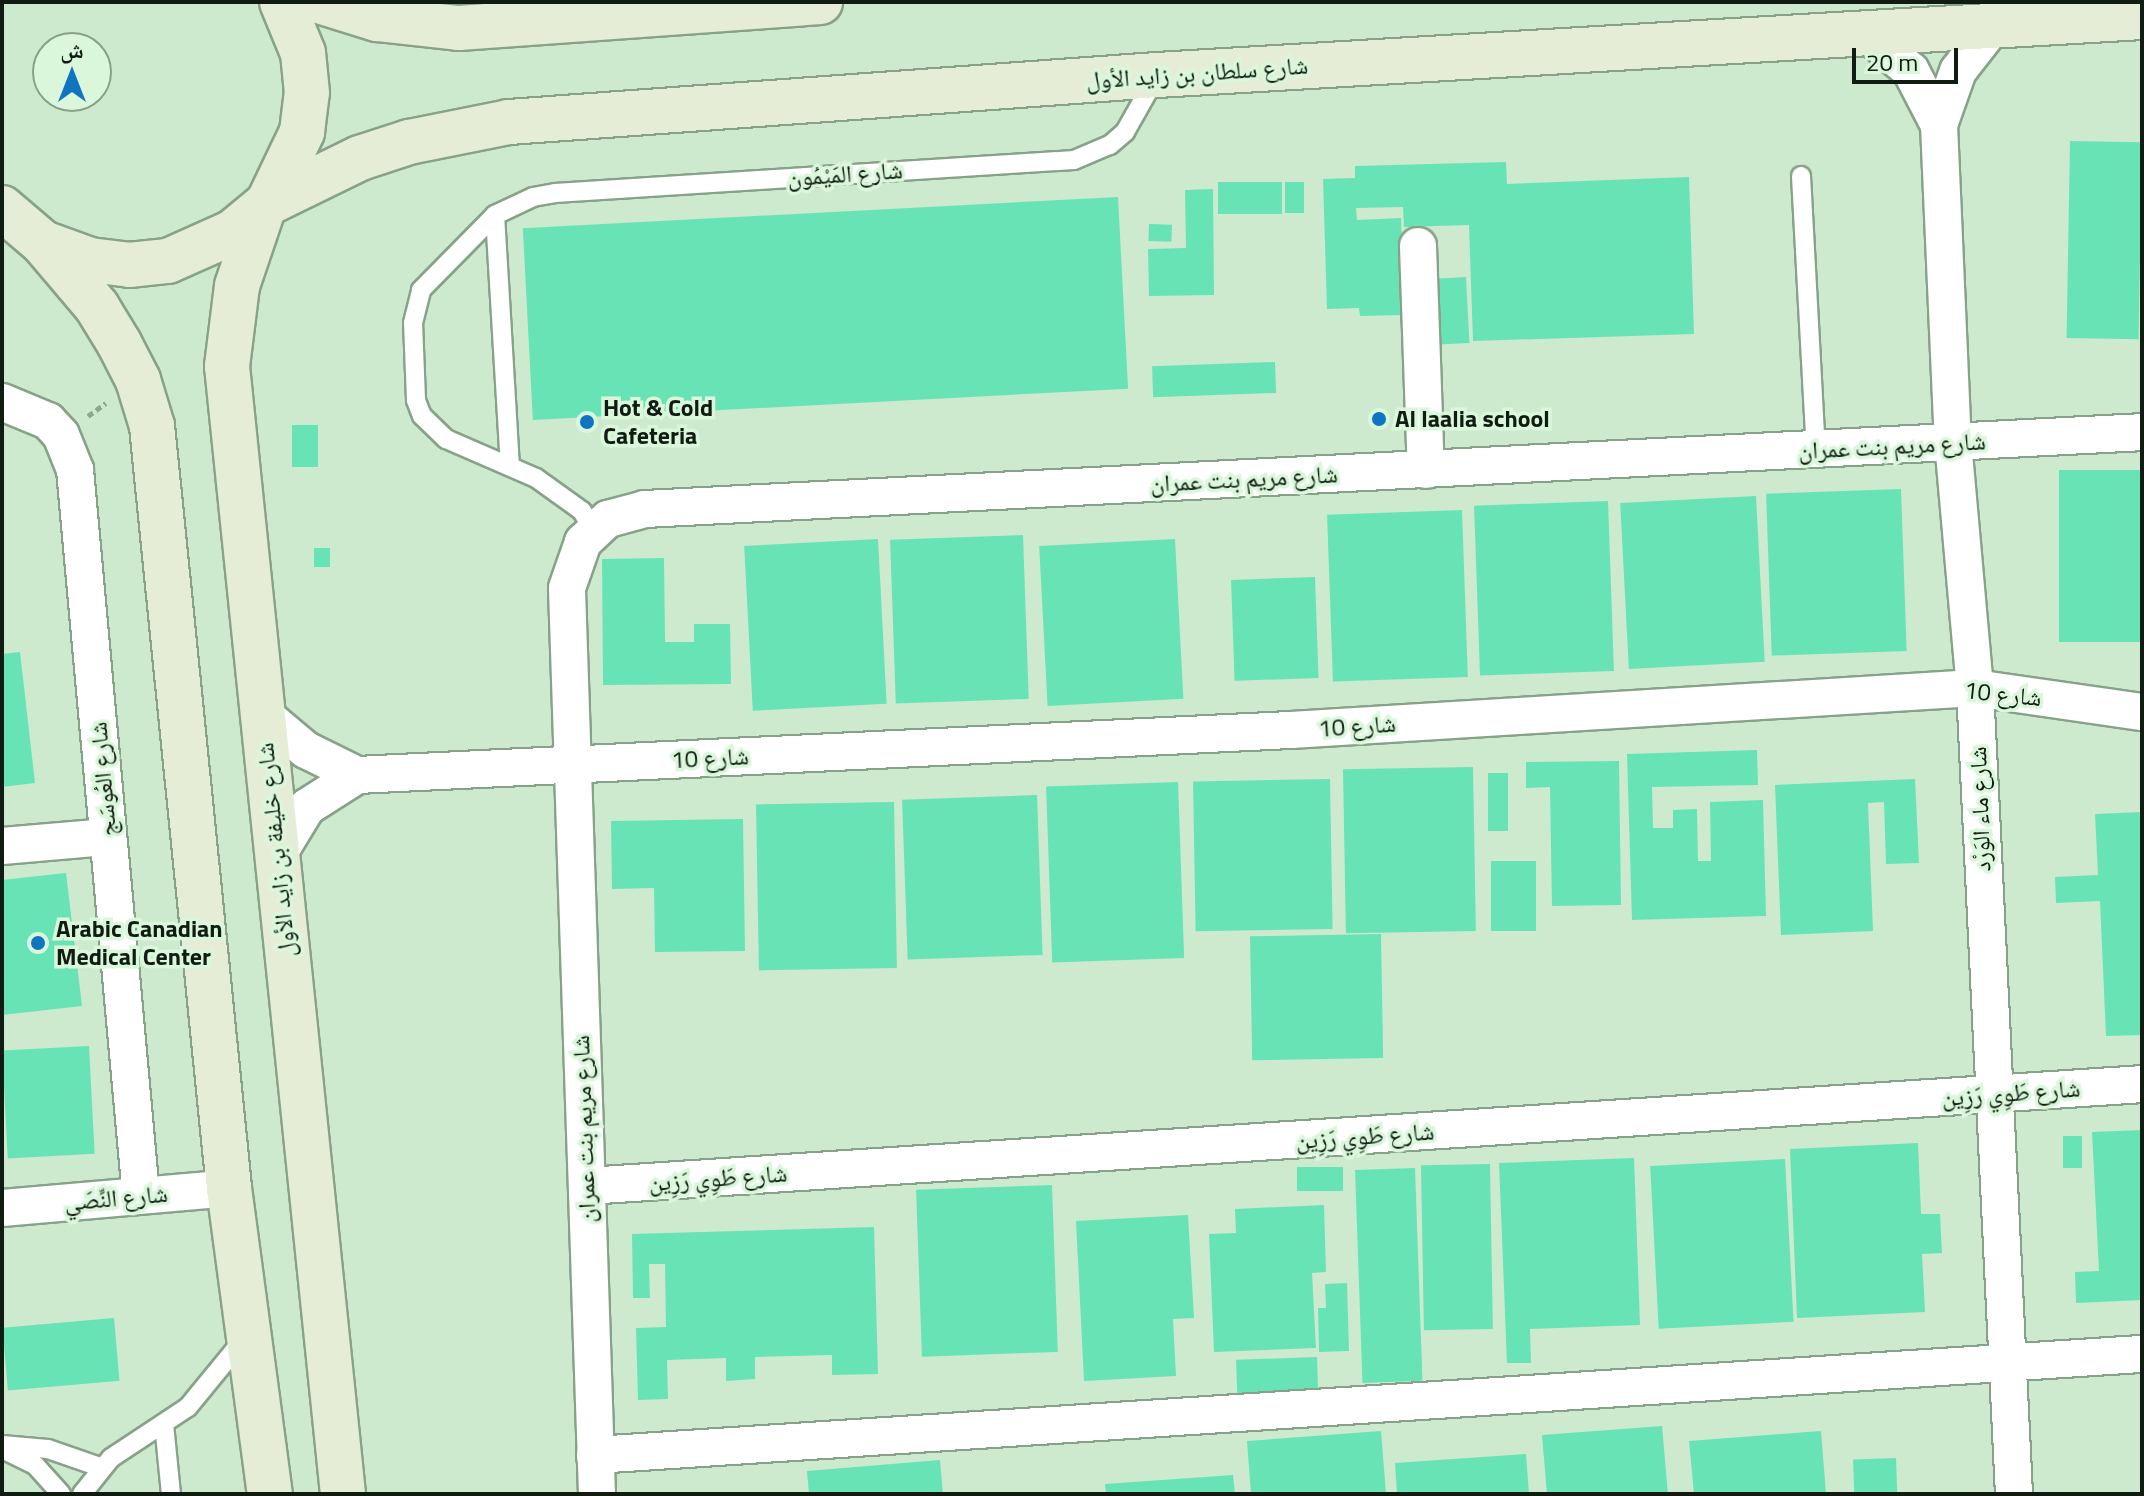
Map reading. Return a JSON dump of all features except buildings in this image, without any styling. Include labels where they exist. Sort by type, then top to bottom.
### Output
[{"type":"main road","name":"شارع خليفة بن زايد الأول","points":[[282,2],[303,53],[307,93],[302,132],[265,206],[237,286],[227,366],[343,1494]]},
{"type":"main road","points":[[322,2],[377,19],[459,28],[820,2]]},
{"type":"main road","name":"شارع سلطان بن زايد الأول","points":[[20,228],[90,260],[129,265],[168,261],[206,249],[265,206],[360,158],[496,124],[1157,75],[2142,17]]},
{"type":"main road","points":[[20,228],[119,343],[138,380],[152,426],[229,1188],[270,1494]]},
{"type":"street","name":"شارع ماء الوَرْد","points":[[1994,25],[1958,71],[1939,125],[1953,442],[1975,688],[1991,1095],[2014,1494]]},
{"type":"street","name":"شارع ماء الوَرْد","points":[[1865,32],[1911,71],[1939,125]]},
{"type":"street","points":[[1418,246],[1426,470]]},
{"type":"street","name":"شارع العُوسَج","points":[[2,402],[48,421],[61,435],[75,470],[141,1195]]},
{"type":"street","name":"شارع مريم بنت عمران","points":[[597,1494],[570,765],[567,588],[575,557],[593,530],[608,519],[645,509],[2142,432]]},
{"type":"street","name":"شارع 10","points":[[570,765],[1291,730],[1975,688],[2142,712]]},
{"type":"street","points":[[262,713],[306,750],[357,775],[570,765]]},
{"type":"street","points":[[276,858],[307,807],[357,775]]},
{"type":"street","points":[[2,846],[108,837]]},
{"type":"street","name":"شارع طَوِي رَزِين","points":[[587,1186],[2142,1084]]},
{"type":"street","name":"شارع النِّصَي","points":[[2,1208],[229,1188]]},
{"type":"street","points":[[595,1455],[2142,1354]]},
{"type":"lane","name":"شارع المَيْمُون","points":[[593,530],[582,511],[559,493],[510,465],[446,439],[427,422],[416,400],[413,323],[421,290],[495,215],[533,197],[555,193],[1074,160],[1101,149],[1125,132],[1157,75]]},
{"type":"lane","points":[[1801,176],[1816,450]]},
{"type":"lane","points":[[495,215],[510,465]]},
{"type":"lane","points":[[82,1494],[100,1467],[164,1424],[209,1386],[247,1334]]},
{"type":"lane","points":[[164,1424],[171,1494]]},
{"type":"lane","points":[[2,1447],[48,1449],[100,1467]]},
{"type":"lane","points":[[2,1447],[35,1465],[61,1494]]},
{"type":"place","name":"Al laalia school","points":[[1379,419]]},
{"type":"place","name":"Hot & Cold Cafeteria","points":[[587,422]]},
{"type":"place","name":"Arabic Canadian Medical Center","points":[[38,943]]}]
